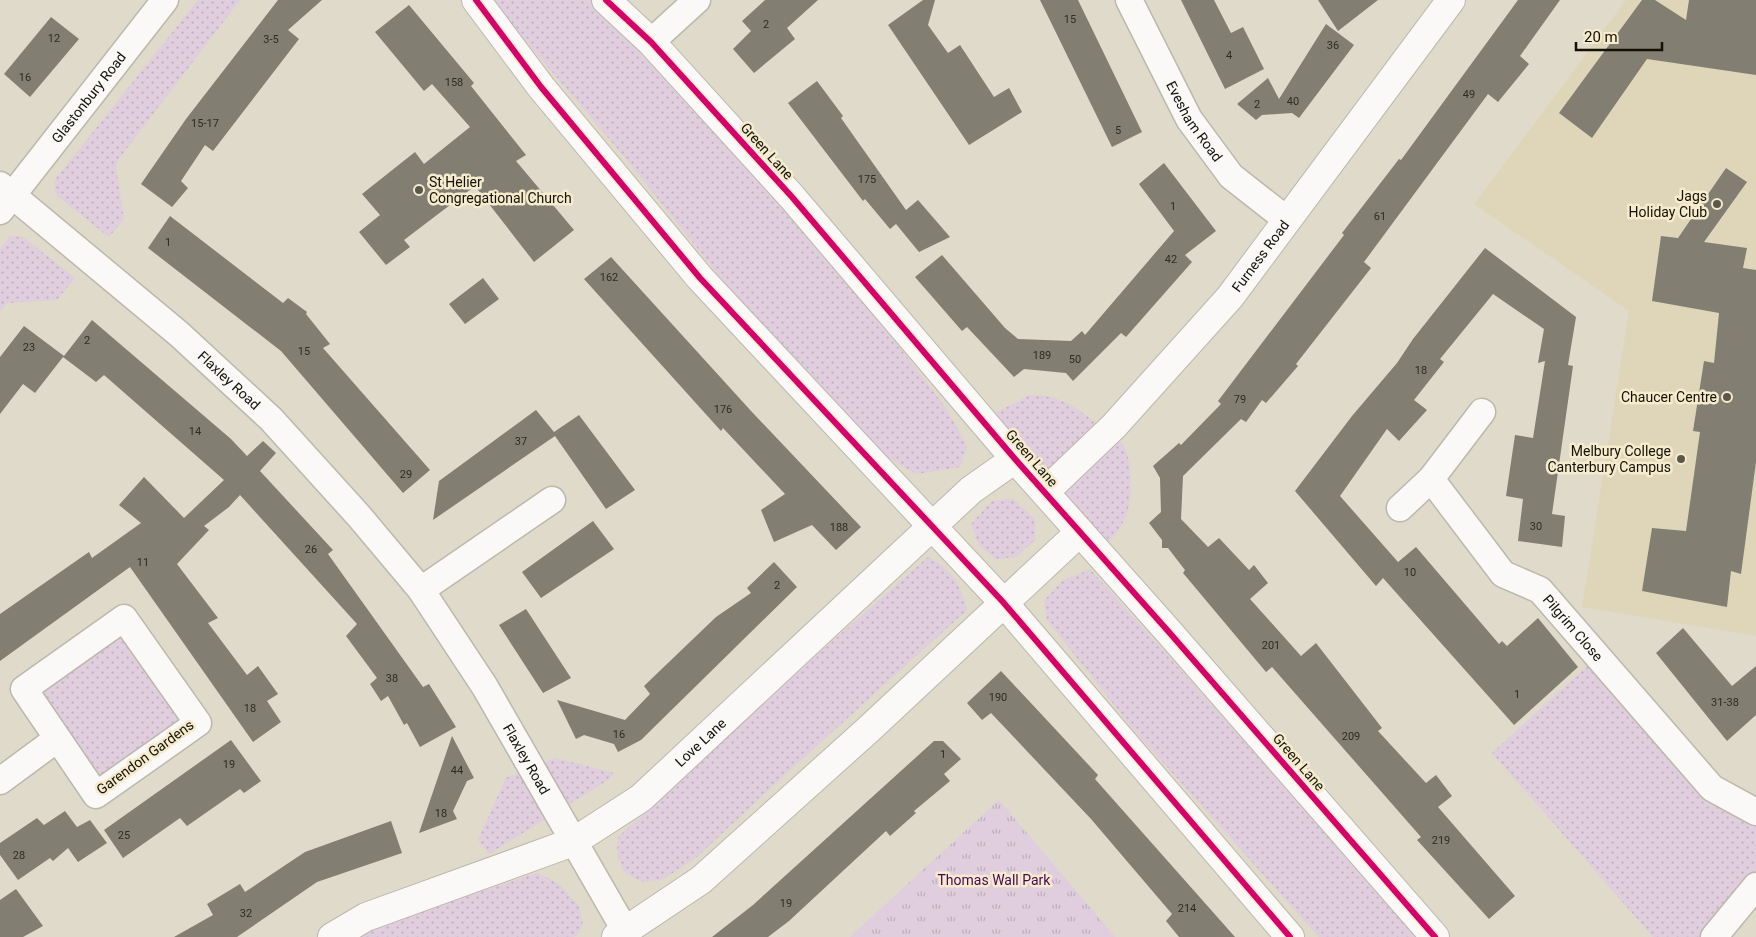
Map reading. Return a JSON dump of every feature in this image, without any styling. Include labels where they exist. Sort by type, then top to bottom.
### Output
[{"type":"main road","points":[[476,0],[540,87],[700,278],[1003,602],[1290,937]]},
{"type":"main road","name":"Green Lane","points":[[606,0],[651,42],[792,197],[1015,459],[1435,937]]},
{"type":"main road","name":"Furness Road","points":[[1045,492],[1121,419],[1230,297],[1444,3]]},
{"type":"main road","name":"Love Lane","points":[[332,937],[366,917],[573,842],[641,798],[971,490],[1015,459]]},
{"type":"main road","points":[[621,934],[701,880],[869,730],[1003,602],[1080,532]]},
{"type":"street","name":"Glastonbury Road","points":[[4,197],[166,0]]},
{"type":"street","points":[[651,42],[697,0]]},
{"type":"street","name":"Evesham Road","points":[[1129,0],[1194,126],[1231,176],[1287,220]]},
{"type":"street","name":"Flaxley Road","points":[[4,197],[179,334],[271,419],[358,515],[421,590],[490,696],[573,842],[621,934]]},
{"type":"street","points":[[1400,508],[1431,478],[1482,412]]},
{"type":"street","name":"Pilgrim Close","points":[[1431,478],[1503,574],[1540,590],[1712,788],[1756,812]]},
{"type":"street","points":[[421,590],[552,500]]},
{"type":"street","name":"Garendon Gardens","points":[[124,618],[198,723],[96,795],[57,739],[24,689],[124,618]]},
{"type":"street","points":[[0,781],[57,739]]},
{"type":"street","points":[[1714,937],[1756,886]]},
{"type":"shaded area","name":"Melbury College Canterbury Campus","points":[[1626,0],[1756,0],[1756,636],[1582,607],[1629,311],[1474,204]]},
{"type":"green space","points":[[198,0],[240,0],[118,160],[116,168],[124,219],[109,237],[56,195],[54,181]]},
{"type":"green space","points":[[491,0],[593,0],[817,239],[946,408],[967,446],[960,467],[916,474],[874,449],[721,278],[626,159]]},
{"type":"green space","points":[[10,236],[23,237],[75,278],[57,300],[7,303],[0,312],[0,249]]},
{"type":"green space","points":[[1030,395],[1049,397],[1071,405],[1115,438],[1126,450],[1131,480],[1128,511],[1118,531],[1102,549],[987,417]]},
{"type":"green space","points":[[1013,499],[1035,519],[1035,540],[1016,557],[996,559],[979,545],[971,524],[992,501]]},
{"type":"green space","points":[[928,557],[943,567],[954,578],[967,610],[697,857],[662,880],[642,882],[624,872],[617,854],[618,837],[654,805],[705,753]]},
{"type":"green space","points":[[1090,569],[1417,937],[1319,937],[1133,729],[1047,620],[1044,601],[1062,581]]},
{"type":"green space","points":[[123,629],[189,723],[98,785],[32,690]]},
{"type":"green space","points":[[1594,660],[1756,821],[1756,875],[1707,937],[1653,937],[1492,753]]},
{"type":"green space","points":[[555,758],[614,773],[608,780],[489,854],[478,840],[506,778]]},
{"type":"green space","name":"Thomas Wall Park","points":[[999,800],[1115,937],[850,937]]},
{"type":"green space","points":[[537,873],[558,883],[579,906],[583,925],[577,935],[573,937],[354,937],[367,929]]},
{"type":"building","points":[[278,0],[322,0],[288,30],[299,39],[213,151],[205,145],[181,181],[188,188],[172,207],[141,184],[186,119]]},
{"type":"building","points":[[765,0],[818,0],[787,28],[795,39],[754,73],[733,49],[751,31],[742,21]]},
{"type":"building","points":[[923,0],[935,0],[928,25],[948,53],[960,45],[994,97],[1009,88],[1022,112],[969,145],[888,25]]},
{"type":"building","points":[[1040,0],[1078,0],[1142,132],[1112,147]]},
{"type":"building","points":[[1181,0],[1214,0],[1231,33],[1243,27],[1264,69],[1225,89]]},
{"type":"building","points":[[1318,0],[1378,0],[1338,31]]},
{"type":"building","points":[[1518,0],[1560,0],[1520,56],[1529,64],[1498,102],[1488,94],[1364,262],[1371,268],[1296,364],[1298,366],[1266,403],[1262,400],[1246,422],[1241,419],[1183,476],[1181,519],[1208,547],[1219,538],[1249,570],[1254,565],[1268,583],[1250,599],[1301,656],[1316,643],[1382,728],[1378,731],[1426,783],[1436,775],[1452,796],[1438,807],[1515,896],[1489,919],[1417,840],[1421,837],[1272,667],[1266,672],[1183,573],[1185,570],[1168,548],[1162,548],[1162,540],[1149,523],[1161,512],[1160,478],[1153,466],[1179,443],[1181,445],[1221,404],[1218,401],[1344,235],[1342,233],[1399,159],[1401,160]]},
{"type":"building","points":[[1642,0],[1655,0],[1686,20],[1689,0],[1756,0],[1756,75],[1647,59],[1592,138],[1559,113]]},
{"type":"building","name":"St Helier Congregational Church","points":[[409,5],[474,83],[471,86],[526,155],[516,161],[574,230],[534,262],[475,186],[404,240],[410,247],[386,265],[359,232],[380,215],[362,194],[415,152],[424,164],[470,127],[432,84],[424,91],[375,32]]},
{"type":"building","points":[[51,17],[79,39],[30,97],[4,74]]},
{"type":"building","points":[[1326,24],[1354,45],[1299,118],[1292,113],[1262,115],[1256,120],[1237,104],[1268,78],[1279,99]]},
{"type":"building","points":[[817,81],[843,116],[841,118],[906,210],[918,200],[950,237],[919,252],[896,224],[890,229],[865,199],[863,201],[788,103]]},
{"type":"building","points":[[1164,163],[1216,231],[1185,255],[1192,262],[1126,337],[1121,333],[1073,381],[1066,373],[1024,369],[1014,377],[967,327],[962,331],[915,277],[942,255],[1005,328],[1018,339],[1071,341],[1082,331],[1085,335],[1174,231],[1139,184]]},
{"type":"building","name":"Chaucer Centre","points":[[1726,168],[1747,182],[1704,242],[1747,248],[1743,268],[1756,270],[1756,462],[1741,574],[1731,571],[1727,607],[1642,591],[1652,528],[1686,531],[1700,432],[1693,431],[1704,361],[1714,363],[1719,313],[1652,301],[1661,236],[1678,238]]},
{"type":"building","points":[[170,216],[283,303],[288,298],[307,312],[306,314],[330,344],[323,348],[430,470],[403,493],[281,351],[148,248]]},
{"type":"building","points":[[1485,248],[1576,317],[1568,365],[1573,366],[1552,514],[1565,516],[1562,547],[1518,541],[1523,499],[1506,496],[1515,435],[1533,438],[1545,361],[1538,363],[1544,329],[1493,294],[1440,359],[1444,362],[1414,400],[1427,410],[1399,441],[1387,429],[1340,496],[1398,562],[1416,547],[1499,644],[1502,641],[1507,646],[1538,618],[1578,667],[1514,725],[1383,578],[1376,586],[1295,491],[1352,416],[1397,363],[1413,339]]},
{"type":"building","points":[[611,257],[752,412],[861,527],[836,550],[812,525],[774,542],[761,510],[785,494],[723,428],[721,431],[584,279]]},
{"type":"building","points":[[483,278],[499,299],[465,324],[449,304]]},
{"type":"building","points":[[92,320],[231,439],[247,456],[263,441],[276,453],[260,471],[333,550],[328,554],[423,687],[429,684],[456,727],[420,747],[407,723],[404,725],[388,696],[381,701],[370,684],[377,678],[346,636],[357,624],[240,495],[229,507],[204,526],[209,530],[177,564],[218,618],[208,623],[247,675],[258,666],[278,694],[267,701],[281,722],[253,742],[130,567],[0,661],[0,614],[89,552],[92,558],[141,523],[119,505],[144,477],[184,518],[224,480],[104,375],[96,382],[63,357],[35,393],[23,384],[0,414],[0,357],[24,326],[64,356]]},
{"type":"building","points":[[536,410],[554,432],[579,415],[635,490],[606,509],[555,436],[433,520],[439,481]]},
{"type":"building","points":[[593,521],[614,549],[541,598],[522,572]]},
{"type":"building","points":[[774,562],[797,587],[641,740],[618,752],[614,744],[584,735],[576,739],[557,700],[625,720],[650,694],[644,686],[716,617],[751,593],[747,588]]},
{"type":"building","points":[[526,609],[571,678],[543,693],[499,625]]},
{"type":"building","points":[[1683,628],[1732,686],[1756,666],[1756,715],[1727,741],[1656,653]]},
{"type":"building","points":[[1001,671],[1098,775],[1095,779],[1235,937],[1179,937],[1166,921],[1172,914],[1091,819],[991,713],[982,720],[967,703]]},
{"type":"building","points":[[452,736],[474,778],[467,781],[453,811],[457,819],[419,833]]},
{"type":"building","points":[[231,740],[261,781],[244,793],[240,789],[187,826],[180,818],[123,858],[104,830]]},
{"type":"building","points":[[934,741],[943,741],[961,759],[944,774],[950,781],[914,811],[916,813],[890,836],[886,831],[789,921],[768,937],[712,937],[753,905]]},
{"type":"building","points":[[65,811],[77,827],[90,820],[107,843],[78,862],[68,848],[53,861],[50,858],[18,880],[0,855],[0,843],[37,818],[44,825]]},
{"type":"building","points":[[391,821],[402,853],[317,882],[237,937],[174,937],[213,915],[207,904],[240,884],[245,892],[305,852]]},
{"type":"building","points":[[16,889],[43,926],[23,937],[0,937],[0,900]]},
{"type":"cycle path","points":[[476,0],[541,87],[700,278],[1003,602],[1290,937]]},
{"type":"cycle path","points":[[606,0],[651,42],[792,197],[1015,459],[1435,937]]},
{"type":"place","name":"St Helier Congregational Church","points":[[419,190]]},
{"type":"place","name":"Jags Holiday Club","points":[[1717,204]]},
{"type":"place","name":"Chaucer Centre","points":[[1727,397]]},
{"type":"place","name":"Melbury College Canterbury Campus","points":[[1681,459]]}]
